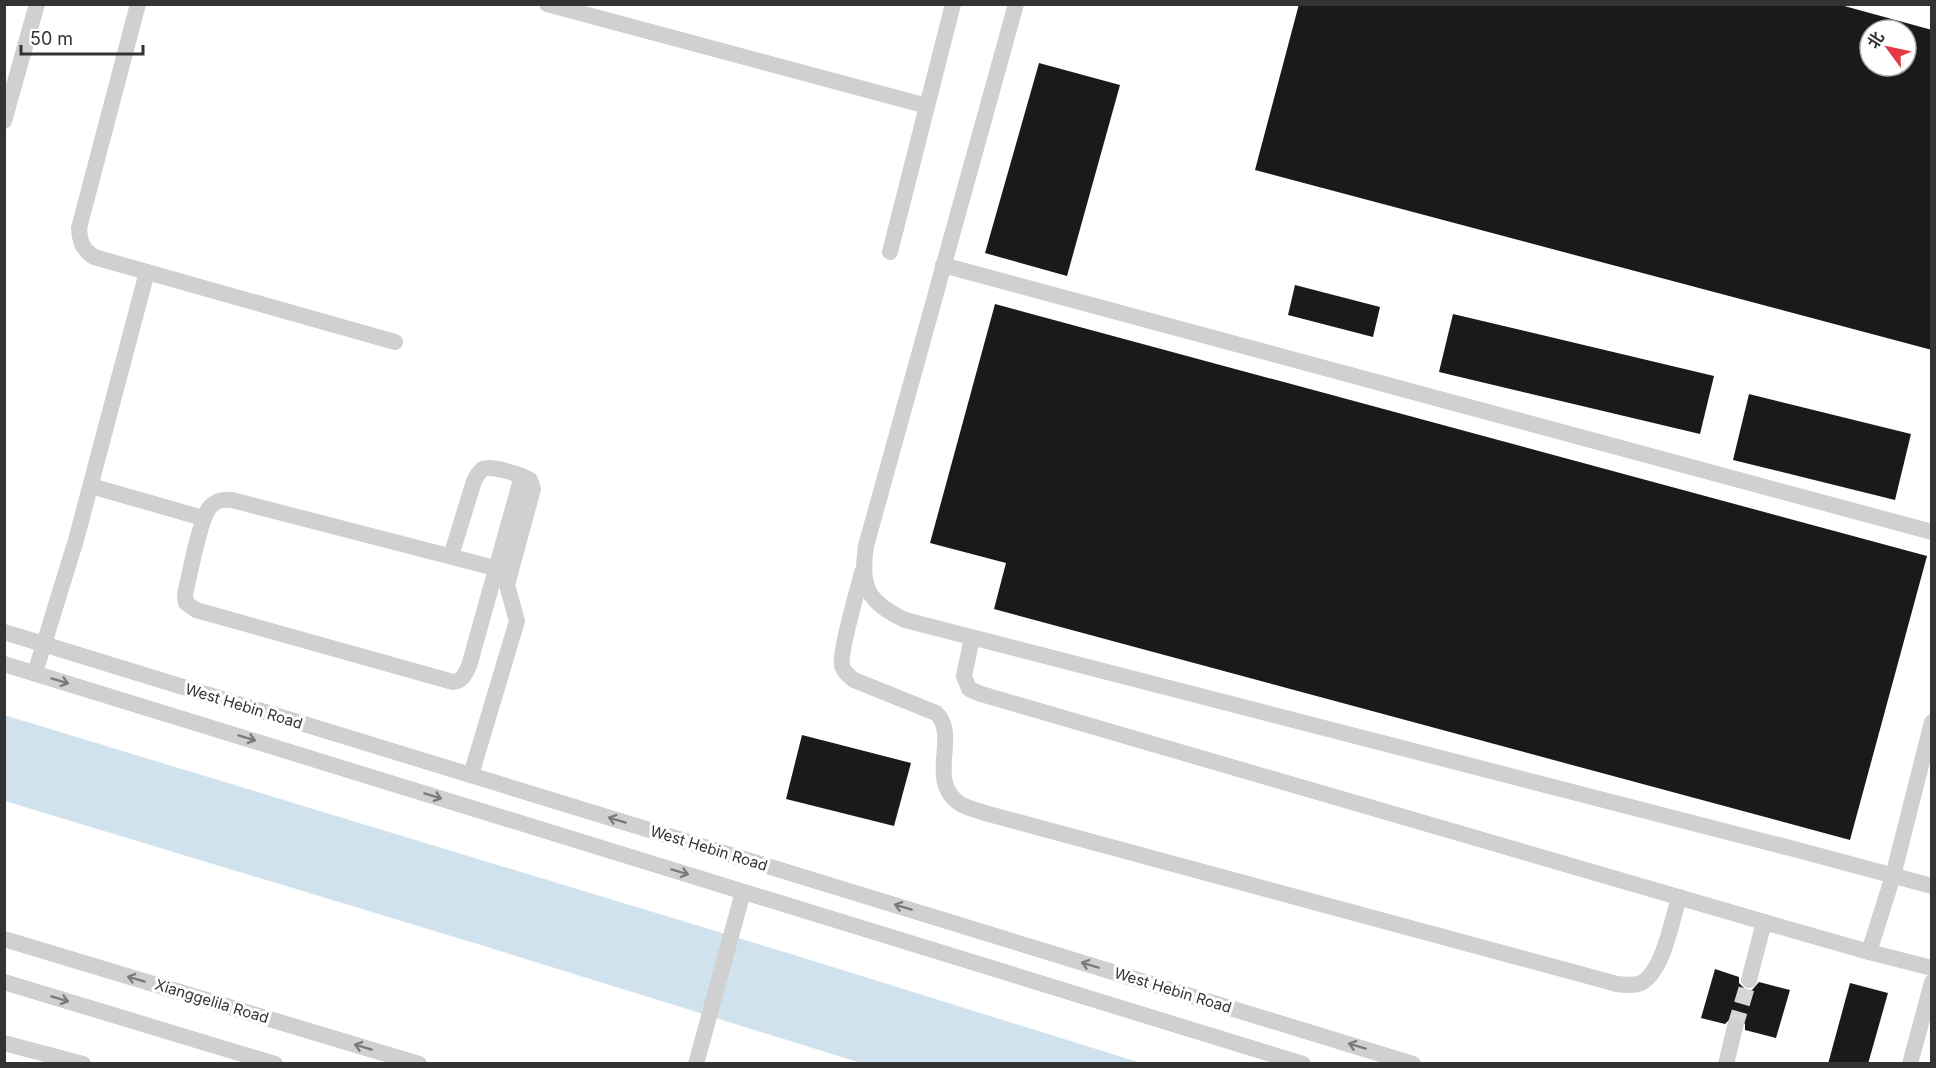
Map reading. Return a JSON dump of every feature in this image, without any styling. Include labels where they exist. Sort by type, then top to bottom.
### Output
[{"type":"street","points":[[4,122],[37,4]]},
{"type":"street","points":[[138,4],[79,228],[80,242],[85,251],[94,257],[395,342]]},
{"type":"street","points":[[547,4],[927,106]]},
{"type":"street","points":[[890,252],[953,4]]},
{"type":"street","points":[[1016,4],[868,537],[863,569],[844,645],[842,664],[846,673],[854,680],[936,713],[942,718],[945,735],[944,780],[950,794],[959,804],[1617,984],[1631,986],[1640,983],[1651,976],[1659,965],[1679,897]]},
{"type":"street","points":[[943,265],[1932,532]]},
{"type":"street","points":[[35,673],[91,486],[147,272]]},
{"type":"street","points":[[451,556],[474,481],[483,469],[490,468],[530,480],[533,489],[507,585],[517,621],[471,775]]},
{"type":"street","points":[[495,568],[223,499],[212,504],[203,518],[185,595],[186,603],[191,608],[459,682],[469,666],[522,476]]},
{"type":"street","points":[[91,486],[203,518]]},
{"type":"street","points":[[863,569],[872,600],[885,610],[905,620],[1932,886]]},
{"type":"street","name":"West Hebin Road","points":[[4,632],[1413,1064]]},
{"type":"street","points":[[972,638],[964,676],[969,689],[981,694],[1764,922],[1932,968]]},
{"type":"street","points":[[4,664],[1303,1064]]},
{"type":"street","points":[[1869,952],[1893,876],[1932,722]]},
{"type":"street","points":[[696,1064],[743,892]]},
{"type":"street","points":[[1749,980],[1764,922]]},
{"type":"street","name":"Xianggelila Road","points":[[4,939],[419,1064]]},
{"type":"street","points":[[4,982],[275,1064]]},
{"type":"street","points":[[1910,1064],[1932,982]]},
{"type":"street","points":[[1726,1064],[1735,1028]]},
{"type":"street","points":[[4,1043],[82,1064]]},
{"type":"water","points":[[4,715],[1141,1063],[861,1063],[5,801]]},
{"type":"building","points":[[1299,4],[1837,4],[1888,18],[1858,18],[1858,78],[1918,78],[1918,26],[1932,30],[1932,350],[1255,170]]},
{"type":"building","points":[[1039,63],[1120,85],[1067,276],[985,253]]},
{"type":"building","points":[[1295,285],[1380,307],[1373,337],[1288,315]]},
{"type":"building","points":[[995,304],[1927,556],[1850,840],[994,609],[1006,563],[930,543]]},
{"type":"building","points":[[1453,314],[1714,376],[1700,434],[1439,372]]},
{"type":"building","points":[[1749,394],[1911,434],[1895,500],[1733,460]]},
{"type":"building","points":[[802,735],[911,763],[894,826],[786,799]]},
{"type":"building","points":[[1715,969],[1739,977],[1739,983],[1746,990],[1752,990],[1759,982],[1790,990],[1776,1038],[1745,1030],[1745,1024],[1738,1017],[1732,1017],[1725,1024],[1701,1018]]},
{"type":"building","points":[[1850,983],[1888,993],[1868,1064],[1828,1064]]},
{"type":"tunnel","points":[[1735,1027],[1749,980]]}]
